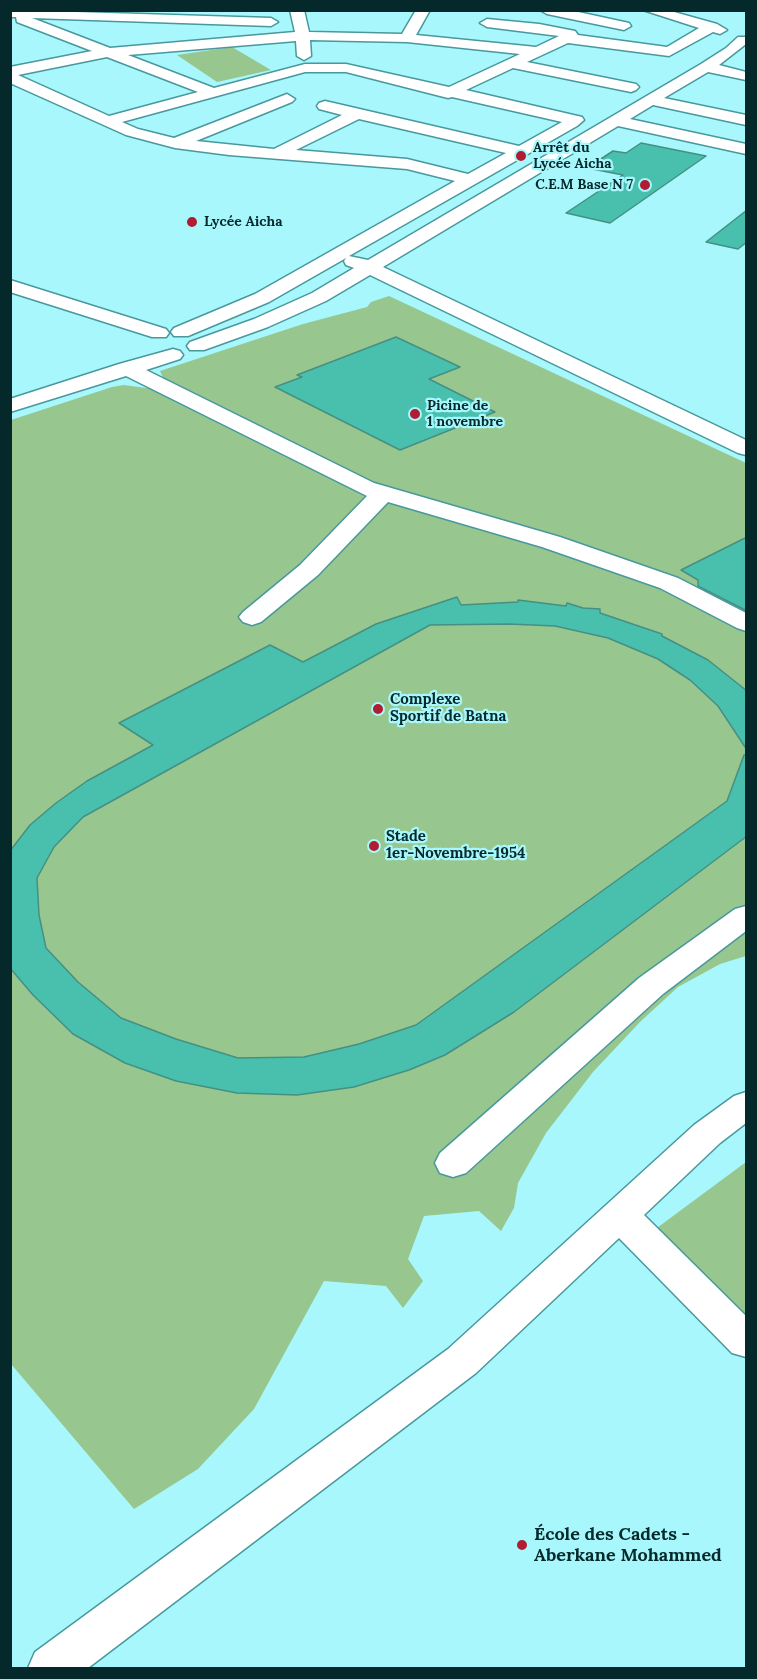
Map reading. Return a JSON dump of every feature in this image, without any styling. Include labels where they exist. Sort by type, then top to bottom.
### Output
[{"type":"street","points":[[406,38],[423,10]]},
{"type":"street","points":[[547,10],[638,28]]},
{"type":"street","points":[[123,359],[173,355],[191,351],[197,346],[261,324],[318,297],[614,120],[706,68],[731,51],[745,35],[721,30],[665,11]]},
{"type":"street","points":[[10,13],[115,16],[168,14],[300,23],[406,38],[536,51]]},
{"type":"street","points":[[10,13],[212,92]]},
{"type":"street","points":[[144,49],[168,14]]},
{"type":"street","points":[[88,45],[115,16]]},
{"type":"street","points":[[10,72],[110,52],[144,49],[300,23]]},
{"type":"street","points":[[300,23],[305,68]]},
{"type":"street","points":[[487,24],[539,28],[570,34],[573,38]]},
{"type":"street","points":[[448,93],[515,64],[536,51],[566,38],[669,52],[721,30]]},
{"type":"street","points":[[661,70],[721,30]]},
{"type":"street","points":[[515,64],[636,84],[613,98]]},
{"type":"street","points":[[107,120],[305,68],[346,68],[477,81]]},
{"type":"street","points":[[346,68],[448,93],[576,120]]},
{"type":"street","points":[[706,68],[747,76]]},
{"type":"street","points":[[10,77],[18,86],[132,132],[175,143],[229,150],[407,164],[470,180]]},
{"type":"street","points":[[175,143],[287,99]]},
{"type":"street","points":[[651,100],[747,120]]},
{"type":"street","points":[[326,106],[457,135],[520,152]]},
{"type":"street","points":[[10,406],[123,359],[151,338],[181,332],[262,298],[594,109]]},
{"type":"street","points":[[278,153],[358,113]]},
{"type":"street","points":[[614,120],[745,147]]},
{"type":"street","points":[[391,135],[410,125]]},
{"type":"street","points":[[407,164],[457,135]]},
{"type":"street","points":[[342,159],[372,144]]},
{"type":"street","points":[[336,256],[369,267],[747,448]]},
{"type":"street","points":[[10,286],[98,314],[151,338]]},
{"type":"street","points":[[181,332],[196,338],[197,346]]},
{"type":"street","points":[[151,338],[145,350],[173,355]]},
{"type":"street","points":[[123,359],[366,488],[551,542],[669,583],[747,623]]},
{"type":"street","points":[[10,385],[43,375]]},
{"type":"street","points":[[252,617],[309,570],[383,493]]},
{"type":"street","points":[[453,1163],[651,986],[747,915]]},
{"type":"street","points":[[51,1668],[462,1361],[707,1134],[747,1105]]},
{"type":"street","points":[[620,1215],[747,1341]]},
{"type":"green space","points":[[232,47],[271,70],[217,82],[177,55]]},
{"type":"green space","name":"Complexe Sportif de Batna","points":[[389,296],[746,463],[746,956],[720,964],[678,987],[640,1022],[593,1072],[546,1133],[518,1183],[514,1208],[501,1231],[479,1211],[424,1216],[408,1259],[423,1281],[403,1308],[386,1286],[324,1281],[254,1409],[198,1469],[134,1509],[11,1364],[11,420],[112,387],[124,385],[146,388],[165,382],[160,371],[303,324],[367,307],[371,302]]},
{"type":"green space","points":[[746,1162],[746,1344],[642,1239]]},
{"type":"building","points":[[641,143],[706,156],[610,223],[566,213],[623,175],[587,168],[613,151],[626,153]]},
{"type":"building","points":[[747,210],[747,242],[738,249],[706,242]]},
{"type":"building","points":[[396,337],[460,367],[429,379],[495,412],[400,450],[275,387],[302,377],[297,375]]},
{"type":"building","points":[[747,537],[747,611],[698,586],[698,580],[681,570]]},
{"type":"building","points":[[457,597],[461,605],[518,602],[518,600],[566,606],[567,603],[583,608],[600,609],[600,613],[662,634],[708,660],[747,691],[747,750],[718,706],[690,680],[658,659],[608,638],[555,626],[430,625],[83,817],[54,847],[37,878],[39,915],[46,948],[78,982],[121,1018],[176,1039],[238,1058],[304,1057],[359,1044],[416,1025],[727,801],[744,755],[747,755],[747,836],[514,1012],[445,1055],[409,1070],[354,1087],[297,1095],[237,1093],[176,1081],[125,1063],[73,1034],[33,995],[10,968],[10,851],[30,825],[56,803],[87,781],[153,745],[119,723],[270,645],[303,662],[376,624]]},
{"type":"place","name":"Arrêt du Lycée Aicha","points":[[521,156]]},
{"type":"place","name":"C.E.M Base N 7","points":[[645,185]]},
{"type":"place","name":"Lycée Aicha","points":[[192,222]]},
{"type":"place","name":"Picine de 1 novembre","points":[[415,414]]},
{"type":"place","name":"Complexe Sportif de Batna","points":[[378,709]]},
{"type":"place","name":"Stade 1er-Novembre-1954","points":[[374,846]]},
{"type":"place","name":"École des Cadets - Aberkane Mohammed","points":[[522,1545]]}]
